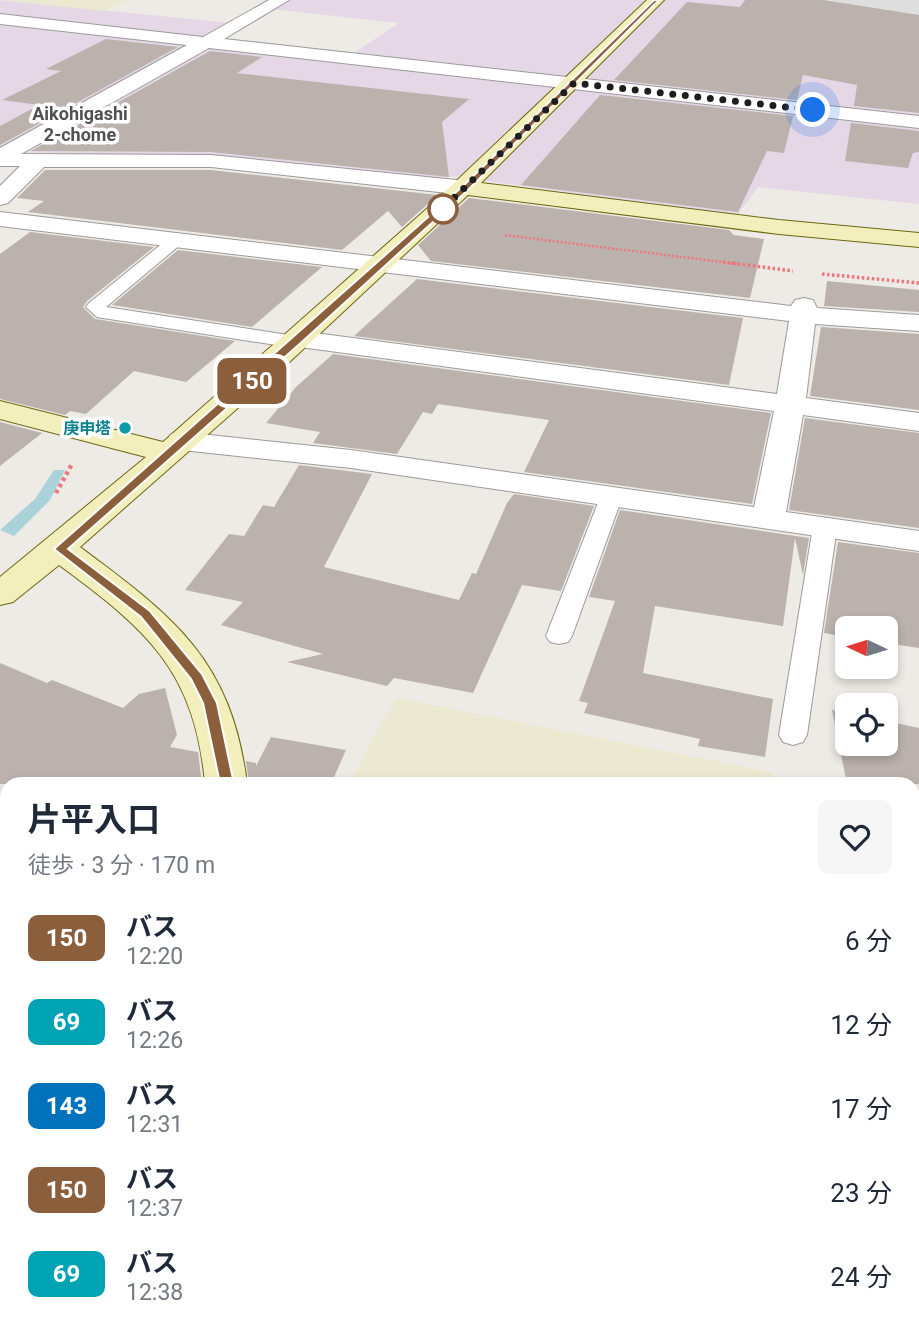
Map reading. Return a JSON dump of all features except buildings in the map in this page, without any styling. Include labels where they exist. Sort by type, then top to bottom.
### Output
[{"type":"main road","points":[[0,594],[60,549],[380,266],[466,188],[656,0]]},
{"type":"main road","points":[[466,188],[779,227],[919,240]]},
{"type":"main road","points":[[0,410],[175,447]]},
{"type":"main road","points":[[60,549],[145,614],[198,677],[210,703],[225,777]]},
{"type":"street","points":[[0,159],[281,0]]},
{"type":"street","points":[[0,19],[919,122]]},
{"type":"street","points":[[0,159],[211,161],[466,188]]},
{"type":"street","points":[[0,198],[38,160]]},
{"type":"street","points":[[0,219],[380,266],[919,323]]},
{"type":"street","points":[[768,518],[790,406],[803,310]]},
{"type":"street","points":[[298,340],[919,422]]},
{"type":"street","points":[[175,447],[351,458],[919,541]]},
{"type":"lane","points":[[175,241],[95,307],[103,313],[298,340]]},
{"type":"lane","points":[[559,636],[612,495]]},
{"type":"lane","points":[[793,735],[825,527]]},
{"type":"path","points":[[505,235],[796,272]]},
{"type":"path","points":[[810,273],[919,283]]},
{"type":"path","points":[[52,500],[74,460]]},
{"type":"shaded area","points":[[0,0],[231,23],[205,38],[0,18]]},
{"type":"shaded area","points":[[0,0],[128,0],[103,11]]},
{"type":"shaded area","points":[[287,0],[820,0],[919,23],[919,204],[758,187],[736,217],[454,176],[440,179],[253,159],[0,157],[0,22],[342,61],[399,23],[271,9]]},
{"type":"shaded area","points":[[827,0],[919,0],[919,23],[886,10]]},
{"type":"shaded area","points":[[396,698],[771,772],[774,777],[352,777]]},
{"type":"water","points":[[54,470],[65,470],[50,500],[14,536],[0,530],[35,499]]},
{"type":"bus line","name":"150","points":[[225,777],[210,703],[198,677],[145,614],[60,549],[300,339],[466,188],[656,0]]},
{"type":"place","name":"庚申塔","points":[[125,428]]},
{"type":"district","name":"Aikohigashi 2-chome","points":[[80,123]]},
{"type":"route","points":[[443,209],[435,216],[574,83],[813,110]]}]
